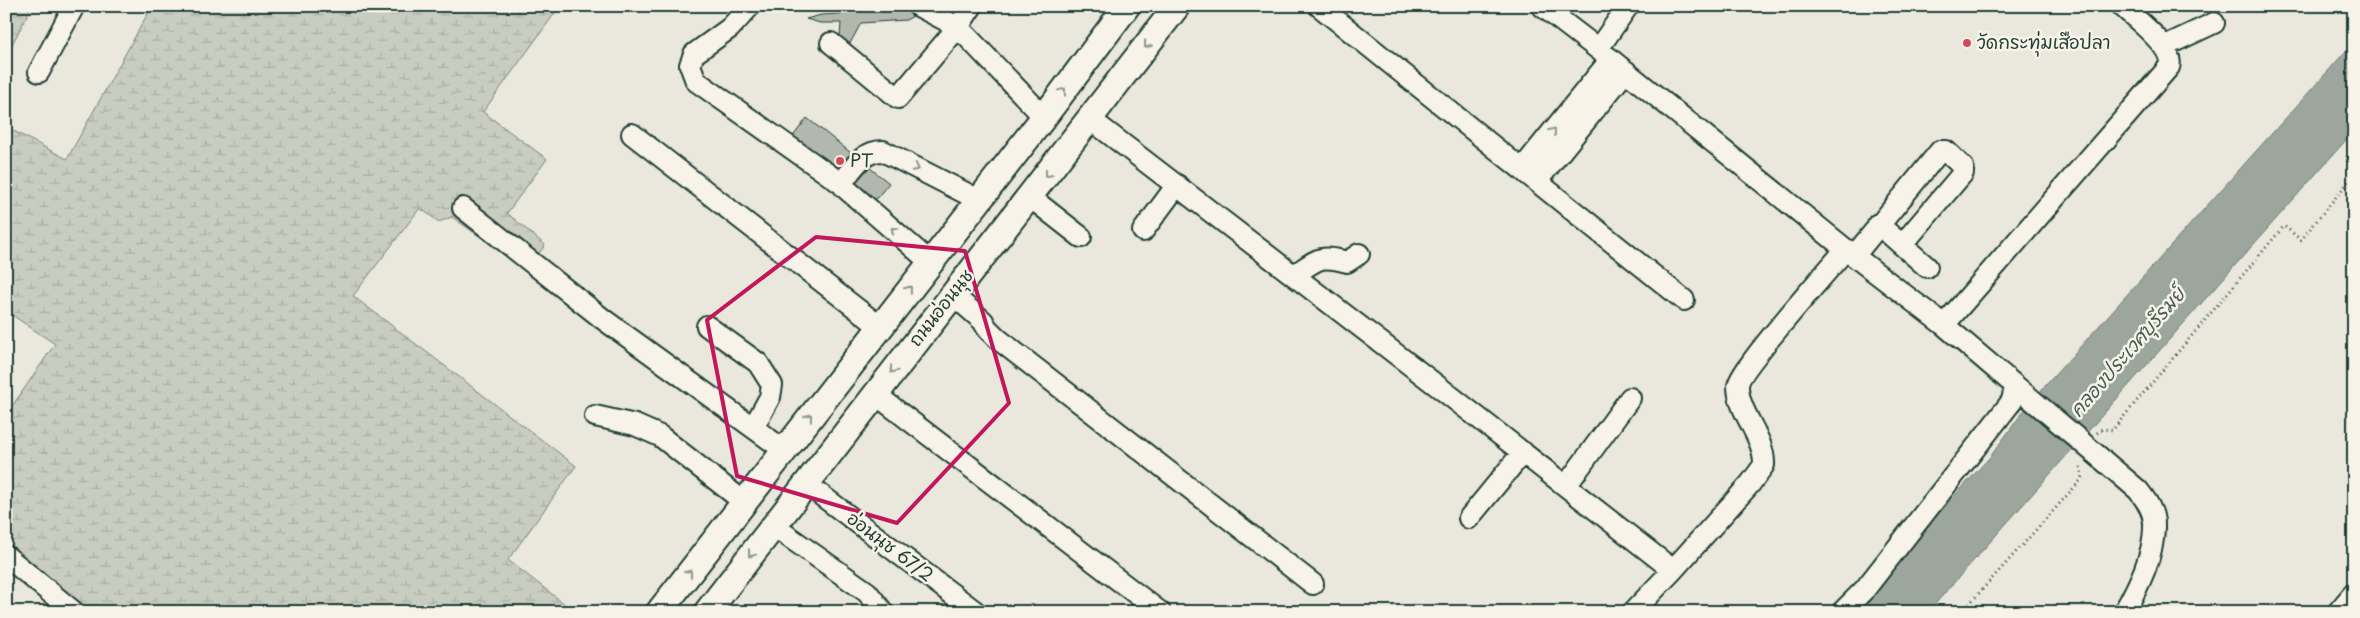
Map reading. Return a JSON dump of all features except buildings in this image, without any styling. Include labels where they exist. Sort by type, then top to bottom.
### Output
[{"type":"main road","name":"ถนนอ่อนนุช","points":[[707,612],[772,525],[1030,197],[1177,6]]},
{"type":"main road","name":"ถนนอ่อนนุช","points":[[659,612],[879,326],[1044,117],[1126,7]]},
{"type":"street","points":[[39,72],[74,6]]},
{"type":"street","points":[[750,6],[730,28],[694,54],[690,65],[696,81],[842,184],[930,262]]},
{"type":"street","points":[[918,6],[958,27],[1044,117]]},
{"type":"street","points":[[831,43],[898,98],[958,27],[972,6]]},
{"type":"street","points":[[1319,6],[1684,300]]},
{"type":"street","points":[[1542,6],[1626,71],[1850,253],[1944,325],[2090,452],[2138,490],[2149,504],[2154,524],[2151,549],[2134,593],[2124,612]]},
{"type":"street","points":[[1529,175],[1604,54],[1628,6]]},
{"type":"street","points":[[1944,325],[2166,71],[2171,62],[2164,46],[2122,6]]},
{"type":"street","points":[[2164,46],[2214,23]]},
{"type":"street","points":[[1529,175],[1626,71]]},
{"type":"street","points":[[1090,119],[1523,452],[1673,570]]},
{"type":"street","points":[[632,134],[879,326]]},
{"type":"street","points":[[842,184],[861,158],[874,151],[883,151],[979,200]]},
{"type":"street","points":[[1633,612],[1744,492],[1764,465],[1760,444],[1741,400],[1739,381],[1760,351],[1878,224],[1940,151],[1946,151],[1963,167],[1963,173],[1902,245]]},
{"type":"street","points":[[1143,231],[1177,185]]},
{"type":"street","points":[[1030,197],[1081,237]]},
{"type":"street","points":[[463,208],[603,319],[702,392],[754,426],[784,450]]},
{"type":"street","points":[[1878,224],[1927,267]]},
{"type":"street","points":[[1294,275],[1314,262],[1326,257],[1347,262],[1359,254]]},
{"type":"street","points":[[952,294],[983,321],[998,339],[1313,584]]},
{"type":"street","points":[[707,326],[758,363],[772,386],[770,397],[754,426]]},
{"type":"street","points":[[1842,612],[1865,589],[2012,401],[2018,389]]},
{"type":"street","points":[[875,394],[1160,612]]},
{"type":"street","points":[[1566,486],[1630,398]]},
{"type":"street","points":[[595,416],[635,425],[660,436],[744,502]]},
{"type":"street","points":[[1469,518],[1523,452]]},
{"type":"street","name":"อ่อนนุช 67/2","points":[[805,483],[976,612]]},
{"type":"street","points":[[772,525],[867,592],[883,612]]},
{"type":"street","points":[[6,556],[74,612]]},
{"type":"street","points":[[2338,612],[2354,593]]},
{"type":"path","points":[[1962,612],[2080,481],[2090,452],[2102,428],[2112,430],[2115,427],[2284,226],[2301,240],[2354,175]]},
{"type":"highlighted area","points":[[816,237],[965,251],[1009,403],[897,523],[737,476],[707,320]]},
{"type":"green space","points":[[6,6],[31,8],[6,56]]},
{"type":"green space","points":[[152,6],[528,6],[555,13],[483,112],[547,159],[507,213],[545,245],[527,270],[452,217],[439,222],[420,208],[353,296],[576,466],[508,560],[575,612],[92,612],[6,545],[6,415],[55,344],[6,311],[6,297],[12,291],[6,286],[6,127],[67,159]]},
{"type":"water","name":"คลองประเวศบุรีรมย์","points":[[2354,42],[2354,131],[1928,612],[1849,612],[1990,457],[2028,405]]},
{"type":"place","name":"วัดกระทุ่มเสือปลา","points":[[1967,43]]},
{"type":"place","name":"PT","points":[[840,161]]}]
